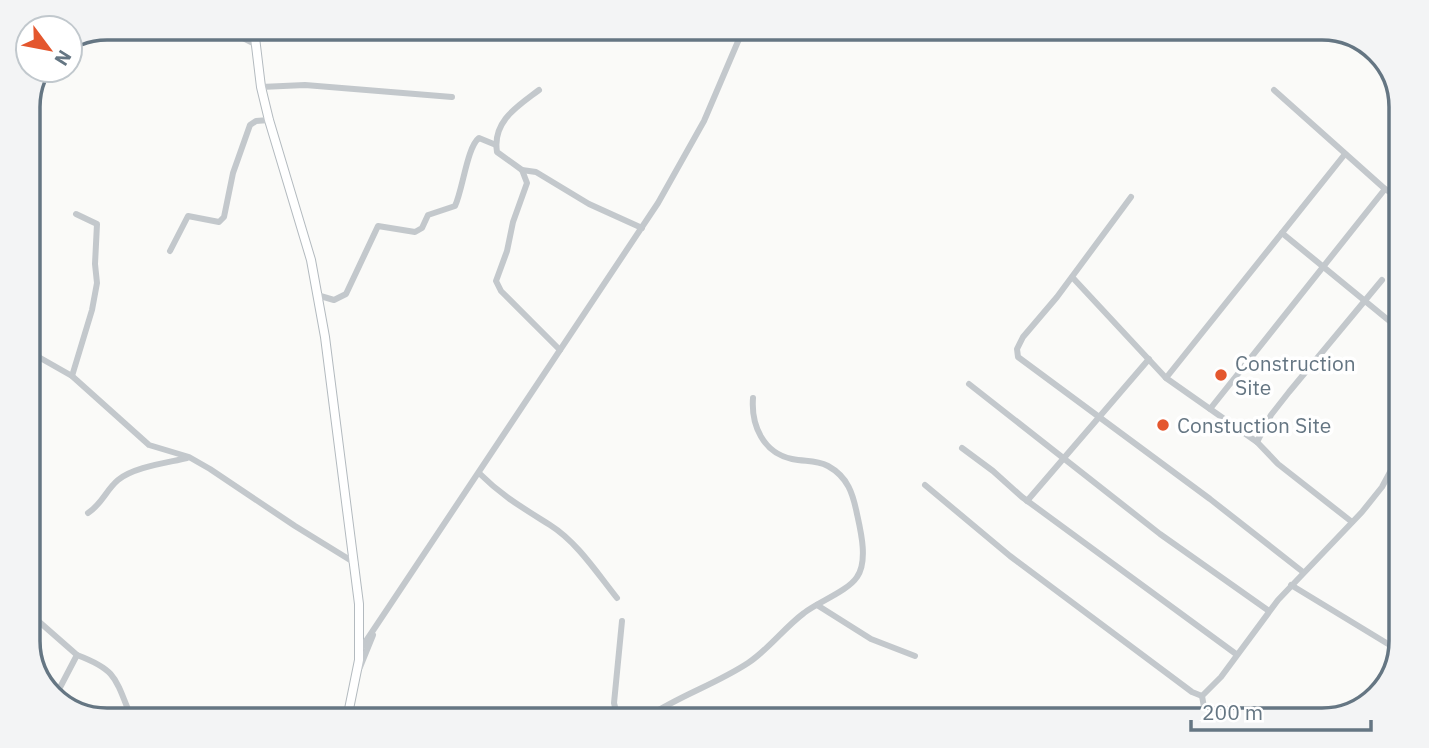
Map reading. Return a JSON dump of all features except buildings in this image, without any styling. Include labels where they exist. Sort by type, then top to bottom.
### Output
[{"type":"street","points":[[248,40],[256,44]]},
{"type":"street","points":[[255,40],[268,120],[311,260],[325,337],[359,604],[360,650],[349,708]]},
{"type":"street","points":[[360,650],[642,228],[693,143],[738,40]]},
{"type":"street","points":[[261,87],[305,85],[452,97]]},
{"type":"street","points":[[538,90],[500,124],[496,145],[501,156],[522,170],[536,172],[589,204],[642,228]]},
{"type":"street","points":[[1274,90],[1389,192]]},
{"type":"street","points":[[170,251],[188,216],[214,222],[219,222],[224,217],[233,173],[250,125],[256,121],[268,120]]},
{"type":"street","points":[[317,295],[334,300],[346,294],[378,226],[415,232],[422,228],[428,215],[455,206],[472,144],[479,138],[496,145]]},
{"type":"street","points":[[1166,378],[1345,154]]},
{"type":"street","points":[[522,170],[527,183],[496,281],[501,291],[560,350]]},
{"type":"street","points":[[1210,409],[1385,189]]},
{"type":"street","points":[[1131,197],[1073,278],[1023,337],[1017,349],[1018,356],[1303,572]]},
{"type":"street","points":[[72,376],[92,310],[97,283],[97,224],[76,214]]},
{"type":"street","points":[[1282,233],[1389,321]]},
{"type":"street","points":[[1073,278],[1166,378],[1256,442],[1278,464],[1352,522]]},
{"type":"street","points":[[1256,442],[1271,415],[1382,279]]},
{"type":"street","points":[[40,358],[72,376],[149,444],[189,457],[210,468],[355,563]]},
{"type":"street","points":[[1027,501],[1149,359]]},
{"type":"street","points":[[969,384],[1160,534],[1269,611]]},
{"type":"street","points":[[661,708],[675,699],[718,682],[750,662],[803,613],[852,583],[860,570],[862,544],[851,491],[843,478],[825,464],[815,460],[790,459],[766,444],[754,426],[752,398]]},
{"type":"street","points":[[962,448],[1027,501],[1236,654]]},
{"type":"street","points":[[88,513],[104,500],[115,482],[127,474],[189,457]]},
{"type":"street","points":[[479,473],[499,493],[551,525],[569,541],[617,598]]},
{"type":"street","points":[[1202,696],[1221,677],[1291,585],[1377,493],[1389,473]]},
{"type":"street","points":[[925,485],[1010,555],[1192,692],[1202,696]]},
{"type":"street","points":[[1291,585],[1388,644]]},
{"type":"street","points":[[817,604],[871,639],[915,656]]},
{"type":"street","points":[[617,708],[614,704],[622,621]]},
{"type":"street","points":[[40,623],[77,655],[96,662],[112,673],[128,708]]},
{"type":"street","points":[[357,672],[375,630]]},
{"type":"street","points":[[60,688],[77,655]]},
{"type":"street","points":[[1202,696],[1204,708]]},
{"type":"place","name":"Construction Site","points":[[1221,375]]},
{"type":"place","name":"Constuction Site","points":[[1163,425]]}]
